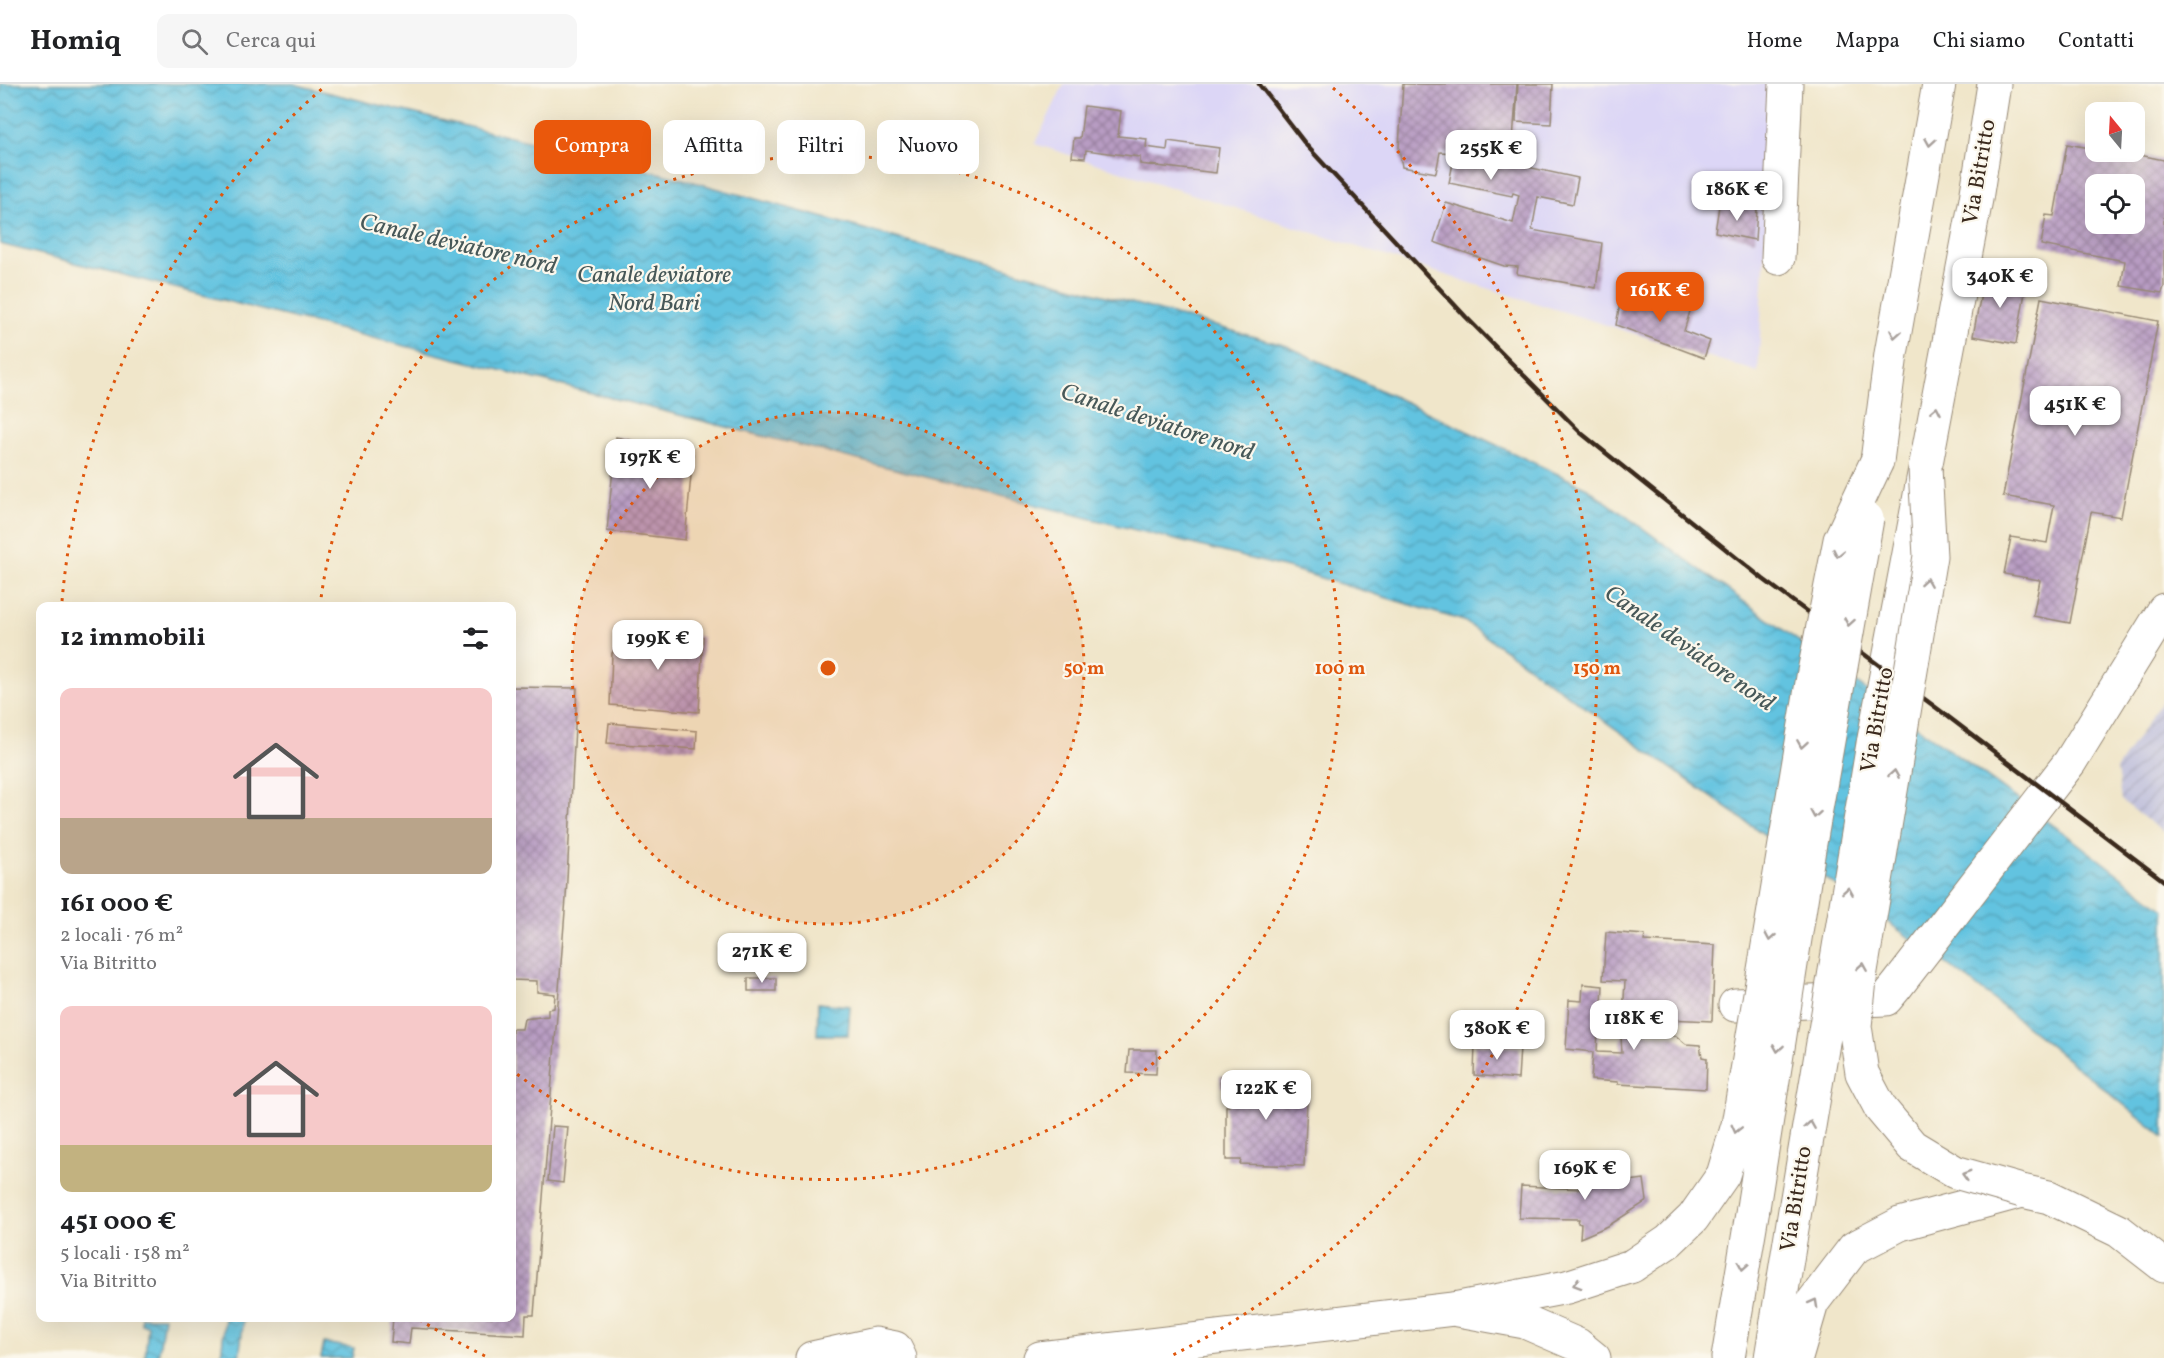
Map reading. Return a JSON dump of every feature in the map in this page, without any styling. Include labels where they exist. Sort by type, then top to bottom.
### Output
[{"type":"main road","points":[[1778,258],[1786,84]]},
{"type":"main road","name":"Via Bitritto","points":[[1728,1358],[1809,849],[1877,461],[1891,354],[1939,84]]},
{"type":"main road","name":"Via Bitritto","points":[[1771,1358],[1873,744],[1976,199],[1994,84]]},
{"type":"main road","points":[[1040,1358],[1453,1309],[1567,1287],[1632,1266],[1669,1241],[1693,1218],[1723,1175],[1738,1125],[1813,677],[1840,540],[1877,461]]},
{"type":"main road","points":[[1924,468],[1930,556],[1861,971],[1855,1026],[1862,1074],[1881,1109],[1912,1146],[1955,1172],[2049,1197],[2119,1231],[2164,1266]]},
{"type":"main road","points":[[1735,1005],[1886,999],[2070,762],[2164,610]]},
{"type":"main road","points":[[1796,1358],[1812,1304],[1854,1248],[1900,1224],[2022,1191]]},
{"type":"main road","points":[[1453,1309],[1525,1322],[1578,1345],[1594,1358]]},
{"type":"main road","points":[[812,1358],[875,1344],[895,1348],[900,1358]]},
{"type":"shaded area","points":[[1064,84],[1774,84],[1758,372],[1035,144]]},
{"type":"shaded area","points":[[2164,698],[2164,833],[2121,800],[2117,768]]},
{"type":"water","name":"Canale deviatore Nord Bari","points":[[0,84],[293,84],[534,143],[534,174],[651,174],[651,171],[1287,346],[1587,488],[2060,830],[2164,909],[2164,1137],[1969,980],[1464,621],[1291,569],[0,244]]},
{"type":"water","points":[[818,1003],[850,1006],[848,1035],[817,1035]]},
{"type":"water","points":[[141,1322],[163,1322],[158,1358],[145,1358],[148,1325],[141,1324]]},
{"type":"water","points":[[225,1322],[243,1322],[239,1358],[221,1358]]},
{"type":"water","points":[[324,1343],[354,1348],[352,1358],[321,1358]]},
{"type":"building","points":[[1403,84],[1517,84],[1513,140],[1482,138],[1481,157],[1578,178],[1573,204],[1538,197],[1532,230],[1602,243],[1596,288],[1517,274],[1518,267],[1504,266],[1434,242],[1446,203],[1513,223],[1519,195],[1513,193],[1512,196],[1449,183],[1455,153],[1440,152],[1436,173],[1402,167],[1399,147]]},
{"type":"building","points":[[1518,84],[1553,84],[1551,124],[1516,122]]},
{"type":"building","points":[[1084,106],[1121,111],[1118,136],[1147,139],[1146,147],[1167,150],[1168,141],[1219,148],[1216,173],[1140,164],[1140,157],[1086,150],[1085,158],[1072,157],[1074,138],[1080,138]]},
{"type":"building","points":[[2067,144],[2085,147],[2085,162],[2145,162],[2145,156],[2164,160],[2164,287],[2162,293],[2121,286],[2125,261],[2041,245],[2046,215],[2054,216]]},
{"type":"building","points":[[1719,206],[1757,209],[1755,240],[1715,232]]},
{"type":"building","points":[[1985,273],[2027,281],[2016,344],[1973,336]]},
{"type":"building","points":[[1622,293],[1691,308],[1684,331],[1710,341],[1704,358],[1616,325]]},
{"type":"building","points":[[2041,298],[2158,321],[2121,517],[2091,512],[2070,623],[2033,616],[2040,580],[2004,574],[2011,537],[2047,543],[2054,505],[2003,496]]},
{"type":"building","points":[[616,437],[693,454],[685,540],[607,531]]},
{"type":"building","points":[[639,627],[703,637],[699,712],[610,705],[612,653]]},
{"type":"building","points":[[516,687],[577,688],[566,898],[534,1315],[526,1315],[525,1335],[411,1328],[409,1344],[391,1342],[393,1322],[516,1322],[516,1029],[522,1029],[524,1019],[548,1016],[548,1009],[554,1008],[555,994],[537,992],[537,981],[516,980]]},
{"type":"building","points":[[609,723],[697,731],[696,749],[607,743]]},
{"type":"building","points":[[1606,932],[1645,935],[1644,941],[1715,945],[1712,1021],[1623,1017],[1625,981],[1603,980]]},
{"type":"building","points":[[748,978],[776,978],[776,991],[748,991]]},
{"type":"building","points":[[1583,984],[1603,986],[1602,1003],[1599,1003],[1597,1052],[1622,1053],[1621,1037],[1625,1031],[1676,1036],[1686,1044],[1700,1045],[1702,1057],[1707,1058],[1706,1089],[1618,1084],[1618,1082],[1591,1080],[1593,1052],[1566,1049],[1569,1000],[1582,1001]]},
{"type":"building","points":[[1475,1044],[1520,1047],[1518,1079],[1474,1075]]},
{"type":"building","points":[[1129,1050],[1157,1050],[1156,1074],[1127,1073]]},
{"type":"building","points":[[1220,1076],[1308,1081],[1304,1166],[1240,1164],[1241,1160],[1226,1160],[1226,1106],[1229,1106],[1230,1088],[1221,1087]]},
{"type":"building","points":[[553,1126],[568,1127],[563,1183],[548,1181]]},
{"type":"building","points":[[1595,1166],[1616,1168],[1615,1183],[1644,1179],[1647,1201],[1608,1226],[1580,1238],[1579,1219],[1519,1218],[1521,1186],[1582,1189],[1581,1181],[1594,1181]]},
{"type":"railway","points":[[1259,84],[1307,146],[1466,317],[1581,433],[1763,579],[2164,881]]},
{"type":"water label","name":"Canale deviatore nord","points":[[458,245]]},
{"type":"water label","name":"Canale deviatore nord","points":[[1157,423]]},
{"type":"water label","name":"Canale deviatore nord","points":[[1689,649]]}]
